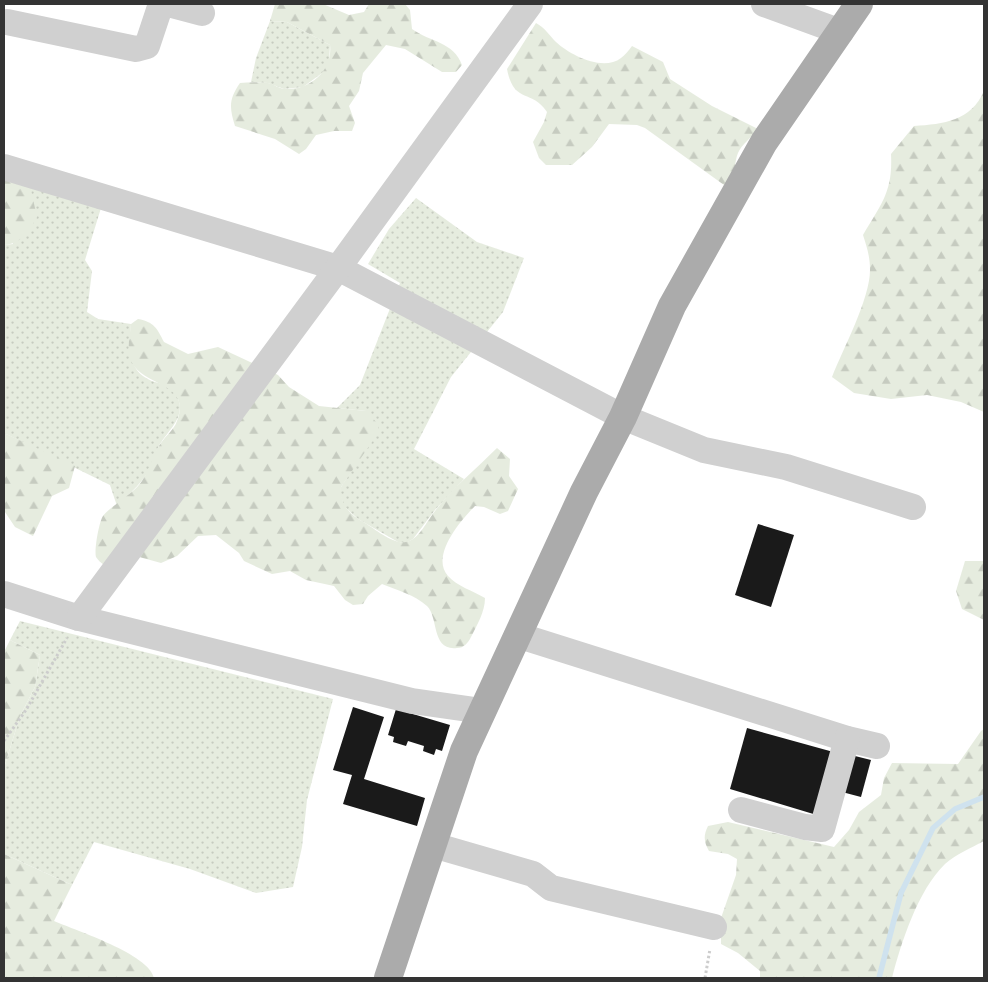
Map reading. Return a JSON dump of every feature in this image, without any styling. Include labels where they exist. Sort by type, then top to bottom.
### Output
[{"type":"main road","points":[[388,978],[464,751],[584,492],[623,417],[672,306],[764,142],[859,4]]},
{"type":"street","points":[[8,21],[136,49],[147,46],[161,4]]},
{"type":"street","points":[[168,4],[202,13]]},
{"type":"street","points":[[79,618],[338,268],[530,4]]},
{"type":"street","points":[[764,4],[841,32]]},
{"type":"street","points":[[4,167],[338,268],[623,417],[704,450],[786,467],[913,507]]},
{"type":"street","points":[[4,594],[79,618],[412,701],[482,711]]},
{"type":"street","points":[[517,635],[847,739],[877,746]]},
{"type":"street","points":[[741,810],[805,827],[822,829],[847,739]]},
{"type":"street","points":[[433,845],[533,874],[551,888],[714,927]]},
{"type":"path","points":[[4,742],[26,710],[79,618]]},
{"type":"path","points":[[705,978],[714,927]]},
{"type":"green space","points":[[275,4],[323,4],[349,15],[364,12],[369,4],[405,4],[410,10],[412,29],[447,47],[458,57],[462,65],[456,72],[442,72],[405,49],[386,45],[363,73],[359,91],[349,106],[355,123],[352,131],[334,131],[316,135],[306,149],[299,154],[275,139],[235,126],[232,114],[232,99],[240,83],[268,83],[283,89],[304,86],[318,77],[328,63],[330,45],[287,22],[270,21]]},
{"type":"green space","points":[[270,21],[287,22],[330,45],[329,63],[325,71],[303,87],[284,89],[268,83],[251,82],[256,58]]},
{"type":"green space","points":[[536,23],[562,47],[596,63],[614,62],[622,57],[632,46],[663,62],[670,79],[712,106],[758,129],[740,150],[733,173],[728,181],[724,185],[645,128],[637,125],[609,124],[592,147],[572,165],[546,165],[539,158],[533,142],[544,122],[547,112],[535,100],[514,88],[507,69]]},
{"type":"green space","points":[[984,91],[984,412],[961,402],[927,395],[891,399],[854,393],[832,377],[866,295],[870,265],[863,235],[888,188],[891,154],[914,126],[946,122],[964,115],[972,109]]},
{"type":"green space","points":[[4,179],[30,186],[37,217],[28,232],[20,239],[4,245]]},
{"type":"green space","points":[[30,186],[101,208],[85,260],[92,271],[87,312],[98,319],[131,324],[130,351],[139,373],[171,389],[179,401],[179,414],[158,447],[150,469],[139,484],[117,506],[110,485],[4,433],[4,245],[13,244]]},
{"type":"green space","points":[[416,198],[477,242],[524,258],[503,312],[451,377],[414,449],[464,479],[435,510],[413,539],[406,543],[398,542],[358,519],[344,506],[341,497],[341,487],[352,470],[366,411],[337,408],[360,385],[400,283],[368,264],[389,229]]},
{"type":"green space","points":[[138,319],[154,326],[164,342],[188,354],[218,347],[278,375],[289,387],[319,406],[366,411],[379,425],[376,436],[341,487],[342,499],[347,509],[355,517],[396,541],[406,542],[414,538],[447,497],[497,448],[510,459],[509,476],[518,489],[508,511],[500,514],[484,507],[475,506],[462,520],[445,549],[443,568],[448,576],[460,586],[485,598],[480,618],[465,645],[449,648],[443,644],[439,639],[431,611],[427,606],[406,593],[382,584],[368,596],[363,604],[353,605],[345,600],[334,586],[306,580],[290,571],[272,574],[244,561],[239,553],[216,535],[198,536],[177,556],[161,563],[114,550],[104,565],[96,557],[98,530],[101,519],[142,481],[155,453],[176,424],[180,408],[178,398],[172,391],[143,375],[135,368],[130,358],[131,324]]},
{"type":"green space","points":[[4,433],[75,466],[69,488],[52,496],[33,536],[15,527],[5,512]]},
{"type":"green space","points":[[965,561],[984,561],[984,620],[962,609],[956,591]]},
{"type":"green space","points":[[20,621],[333,699],[307,800],[302,847],[293,887],[256,893],[190,869],[94,842],[72,885],[4,854],[4,768],[20,716],[35,687],[40,655],[10,640]]},
{"type":"green space","points":[[10,640],[40,655],[35,687],[20,716],[4,768],[4,652]]},
{"type":"green space","points":[[984,729],[984,841],[949,860],[935,875],[912,918],[900,949],[892,978],[760,978],[760,971],[738,953],[721,944],[721,918],[736,875],[737,859],[728,854],[709,851],[705,839],[708,826],[728,822],[834,847],[849,830],[859,812],[881,795],[884,778],[892,763],[958,764]]},
{"type":"green space","points":[[4,854],[72,885],[54,921],[126,952],[140,960],[149,969],[154,978],[4,978]]},
{"type":"building","points":[[758,524],[794,535],[771,607],[735,595]]},
{"type":"building","points":[[353,707],[384,717],[364,779],[425,798],[417,826],[343,804],[352,775],[333,770]]},
{"type":"building","points":[[396,709],[450,725],[442,751],[436,749],[434,755],[423,751],[424,746],[408,741],[406,746],[393,742],[394,737],[388,735]]},
{"type":"building","points":[[747,728],[837,753],[820,816],[730,789]]},
{"type":"building","points":[[851,755],[871,760],[861,797],[842,792]]},
{"type":"waterway","points":[[879,978],[901,893],[933,828],[955,809],[984,797]]}]
